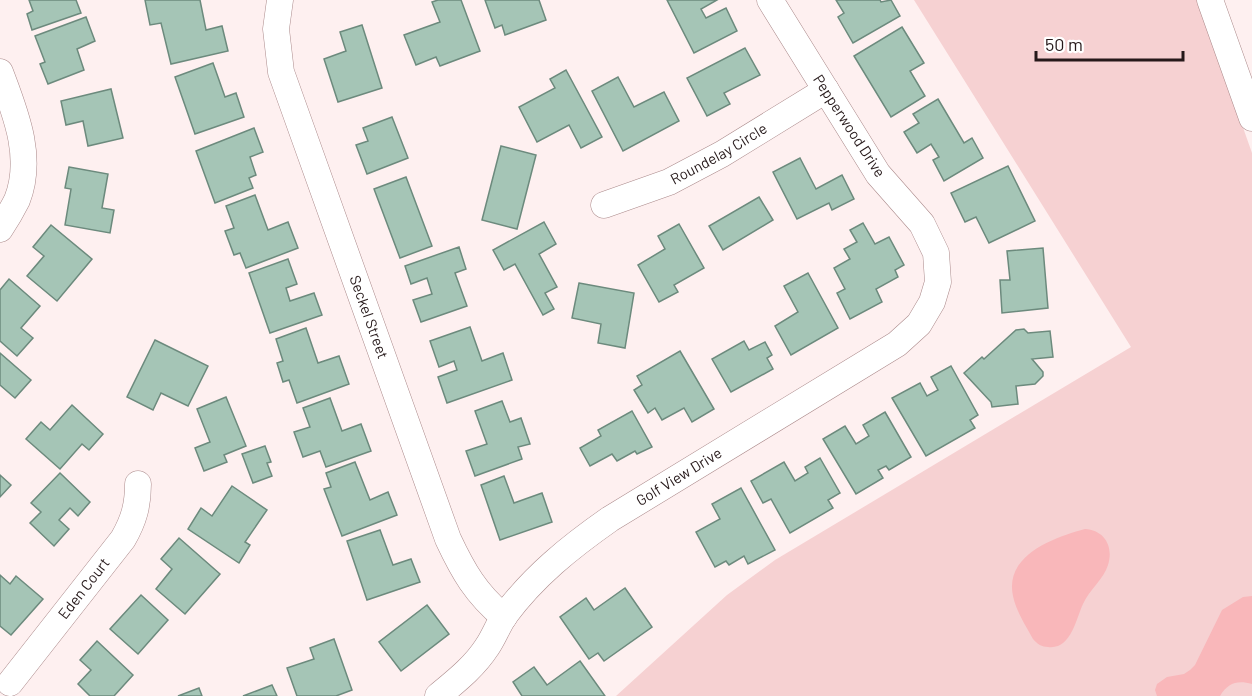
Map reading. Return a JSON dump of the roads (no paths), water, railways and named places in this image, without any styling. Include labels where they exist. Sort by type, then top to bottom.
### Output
[{"type":"street","name":"Pepperwood Drive","points":[[770,0],[878,174],[922,224],[936,253],[938,282]]},
{"type":"street","points":[[1210,0],[1252,118]]},
{"type":"street","name":"Seckel Street","points":[[287,1],[276,29],[282,72],[448,539],[472,585],[487,603],[504,617]]},
{"type":"street","points":[[0,72],[19,126],[24,152],[17,200],[0,229]]},
{"type":"street","name":"Roundelay Circle","points":[[604,205],[669,182],[722,154],[826,90]]},
{"type":"street","name":"Golf View Drive","points":[[438,696],[469,669],[488,646],[504,617],[538,575],[571,546],[610,519],[897,344],[919,324],[932,302],[938,282]]},
{"type":"street","name":"Eden Court","points":[[12,685],[123,539],[133,522],[138,501],[138,484]]}]
